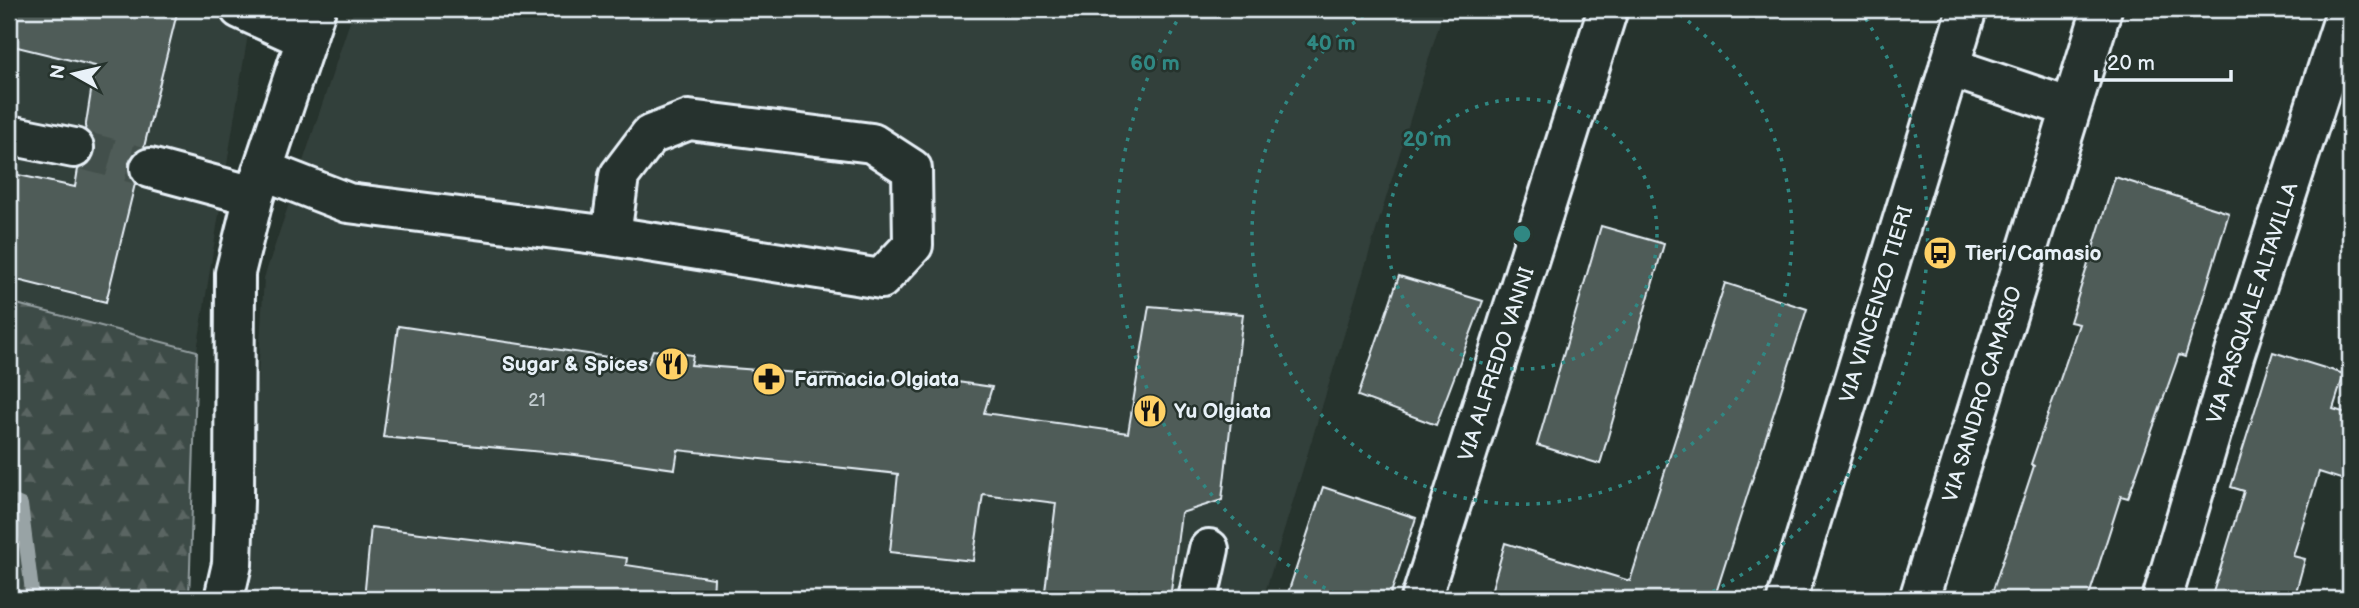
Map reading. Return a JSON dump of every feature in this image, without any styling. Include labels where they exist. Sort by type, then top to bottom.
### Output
[{"type":"street","points":[[224,599],[232,564],[235,477],[235,273],[258,183],[311,24],[240,9]]},
{"type":"street","name":"VIA ALFREDO VANNI","points":[[1421,599],[1608,9]]},
{"type":"street","name":"VIA VINCENZO TIERI","points":[[1787,599],[1967,9]]},
{"type":"street","name":"VIA SANDRO CAMASIO","points":[[1919,599],[2102,9]]},
{"type":"street","name":"VIA PASQUALE ALTAVILLA","points":[[2162,599],[2235,353],[2347,9]]},
{"type":"street","points":[[1949,67],[2071,107]]},
{"type":"street","points":[[150,168],[258,183],[348,203],[611,236],[881,279],[913,245],[912,169],[872,143],[689,120],[650,135],[619,176],[611,236]]},
{"type":"street","points":[[9,135],[74,148]]},
{"type":"street","points":[[1198,599],[1209,549]]},
{"type":"shaded area","points":[[9,9],[252,9],[197,351],[9,302]]},
{"type":"shaded area","points":[[354,9],[1444,9],[1263,599],[244,599],[264,278]]},
{"type":"green space","points":[[9,302],[197,351],[189,599],[9,599]]},
{"type":"building","points":[[9,9],[178,9],[144,147],[134,153],[129,163],[129,174],[135,184],[106,302],[9,278],[9,173],[75,187],[78,169],[90,163],[95,152],[94,140],[85,130],[95,66],[9,45]]},
{"type":"building","points":[[2115,177],[2229,213],[2185,357],[2179,355],[2128,498],[2121,496],[2088,599],[1990,599],[2034,466],[2031,464],[2079,324],[2070,322]]},
{"type":"building","points":[[1601,226],[1664,244],[1600,464],[1537,445]]},
{"type":"building","points":[[1399,276],[1483,301],[1436,425],[1358,396]]},
{"type":"building","points":[[1725,283],[1807,309],[1714,599],[1489,599],[1505,543],[1630,581]]},
{"type":"building","points":[[1149,306],[1243,314],[1222,500],[1181,513],[1170,599],[1044,599],[1056,503],[983,494],[973,561],[890,552],[898,474],[678,450],[675,469],[575,455],[383,437],[398,326],[648,363],[653,350],[693,355],[691,365],[908,381],[909,375],[992,387],[984,413],[1128,433]]},
{"type":"building","points":[[2273,352],[2344,374],[2333,409],[2350,414],[2350,482],[2319,472],[2293,556],[2305,559],[2294,599],[2211,599],[2244,491],[2231,487]]},
{"type":"building","points":[[1323,487],[1416,518],[1389,599],[1286,599]]},
{"type":"building","points":[[371,527],[627,558],[626,565],[714,578],[713,599],[364,599]]},
{"type":"waterway","points":[[9,500],[21,505],[33,599]]},
{"type":"tunnel","points":[[74,148],[150,168]]},
{"type":"place","name":"Tieri/Camasio","points":[[1940,253]]},
{"type":"place","name":"Sugar & Spices","points":[[672,364]]},
{"type":"place","name":"Farmacia Olgiata","points":[[769,379]]},
{"type":"place","name":"Yu Olgiata","points":[[1150,411]]}]
